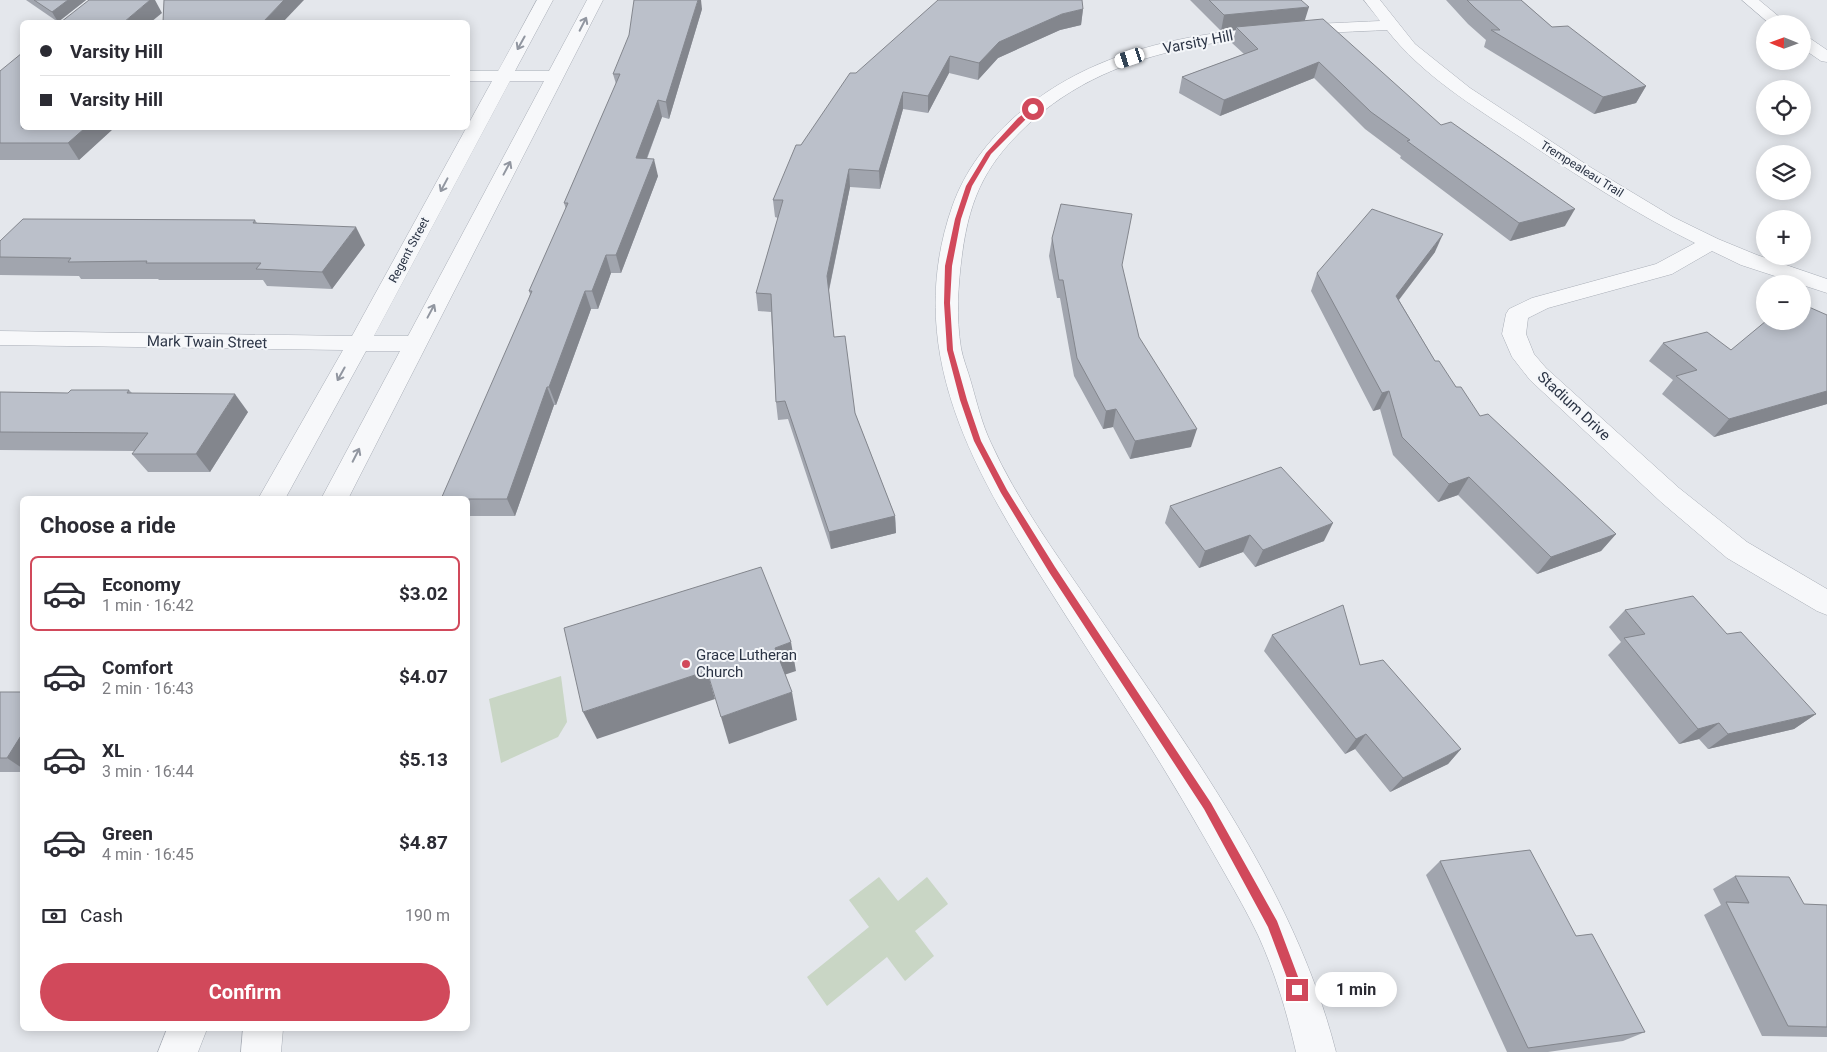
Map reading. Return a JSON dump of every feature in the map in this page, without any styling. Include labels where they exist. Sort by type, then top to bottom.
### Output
[{"type":"street","name":"Regent Street","points":[[273,496],[358,345],[545,0]]},
{"type":"street","points":[[336,496],[413,344],[595,0]]},
{"type":"street","name":"Trempealeau Trail","points":[[1372,0],[1409,48],[1464,92],[1624,196],[1666,222],[1749,260],[1827,286]]},
{"type":"street","points":[[1750,0],[1769,15]]},
{"type":"street","name":"Varsity Hill","points":[[1316,1052],[1310,1023],[1273,924],[1208,806],[1052,569],[1004,491],[977,441],[963,400],[950,350],[947,303],[948,266],[958,219],[969,186],[989,153],[1020,120],[1046,99],[1076,80],[1147,52],[1217,37],[1265,31],[1392,25]]},
{"type":"street","points":[[1811,46],[1827,57]]},
{"type":"street","points":[[470,76],[556,76]]},
{"type":"street","name":"Stadium Drive","points":[[1711,243],[1664,269],[1540,303],[1517,314],[1514,334],[1524,357],[1538,374],[1670,495],[1737,550],[1827,603]]},
{"type":"street","name":"Mark Twain Street","points":[[0,338],[358,345],[413,344]]},
{"type":"street","points":[[178,1052],[186,1031]]},
{"type":"street","points":[[260,1052],[263,1031]]},
{"type":"green space","points":[[561,676],[567,722],[558,737],[501,763],[489,699]]},
{"type":"green space","points":[[879,877],[898,901],[927,877],[946,901],[948,904],[915,931],[934,956],[905,981],[887,957],[827,1006],[807,977],[869,927],[849,900]]},
{"type":"building","points":[[34,0],[68,0],[52,12]]},
{"type":"building","points":[[89,0],[150,0],[126,20],[64,20]]},
{"type":"building","points":[[164,0],[284,0],[265,20],[163,20]]},
{"type":"building","points":[[634,0],[698,0],[666,102],[658,100],[636,158],[654,159],[616,255],[606,255],[592,291],[585,291],[549,387],[547,387],[507,499],[470,499],[470,496],[442,496],[532,291],[529,291],[568,203],[564,203],[620,74],[613,74],[629,35]]},
{"type":"building","points":[[938,0],[1082,0],[1083,9],[1062,14],[999,42],[979,63],[950,56],[928,96],[903,92],[879,171],[849,169],[827,276],[834,337],[845,336],[855,413],[895,516],[829,532],[785,401],[776,402],[771,294],[756,293],[783,200],[773,200],[796,145],[801,145],[850,73],[856,73]]},
{"type":"building","points":[[1209,0],[1301,0],[1309,7],[1224,15]]},
{"type":"building","points":[[1467,0],[1521,0],[1552,27],[1568,26],[1646,86],[1603,97],[1491,30],[1500,30]]},
{"type":"building","points":[[1323,19],[1441,125],[1451,122],[1575,209],[1519,223],[1407,141],[1410,140],[1371,112],[1319,62],[1224,100],[1182,77],[1258,49],[1236,27]]},
{"type":"building","points":[[20,55],[20,130],[83,130],[68,143],[0,143],[0,71]]},
{"type":"building","points":[[1061,204],[1132,214],[1122,265],[1139,337],[1197,429],[1135,441],[1116,409],[1106,411],[1077,358],[1063,280],[1059,280],[1052,238]]},
{"type":"building","points":[[1372,209],[1443,234],[1396,296],[1435,361],[1439,361],[1456,387],[1461,387],[1480,416],[1488,414],[1616,534],[1551,557],[1469,477],[1449,484],[1402,437],[1389,391],[1382,393],[1317,273]]},
{"type":"building","points":[[23,219],[255,220],[253,223],[356,227],[322,272],[256,269],[261,263],[68,262],[71,258],[0,257],[0,241]]},
{"type":"building","points":[[1811,308],[1827,315],[1827,391],[1729,419],[1676,376],[1697,370],[1663,343],[1707,332],[1731,350],[1756,329],[1811,330]]},
{"type":"building","points":[[71,390],[129,390],[127,393],[235,394],[196,454],[132,454],[148,433],[0,432],[0,392],[68,393]]},
{"type":"building","points":[[1281,467],[1333,523],[1263,550],[1250,535],[1205,551],[1170,506]]},
{"type":"building","name":"Grace Lutheran Church","points":[[761,567],[791,642],[775,648],[792,692],[721,717],[707,671],[583,712],[564,628]]},
{"type":"building","points":[[1693,596],[1727,634],[1741,632],[1816,714],[1728,734],[1719,723],[1698,729],[1624,638],[1645,634],[1625,610]]},
{"type":"building","points":[[1343,605],[1360,665],[1383,660],[1461,749],[1403,778],[1366,734],[1356,739],[1272,635]]},
{"type":"building","points":[[0,692],[20,692],[20,737],[7,758],[0,758]]},
{"type":"building","points":[[1530,850],[1576,936],[1592,934],[1645,1032],[1528,1048],[1440,861]]},
{"type":"building","points":[[1735,876],[1789,877],[1804,904],[1827,905],[1827,1027],[1788,1026],[1726,902],[1749,903]]},
{"type":"place","name":"Grace Lutheran Church","points":[[686,664]]},
{"type":"route","points":[[1033,109],[989,153],[969,186],[958,219],[948,266],[947,303],[950,350],[963,400],[977,441],[1004,491],[1052,569],[1208,806],[1273,924],[1297,990]]}]
